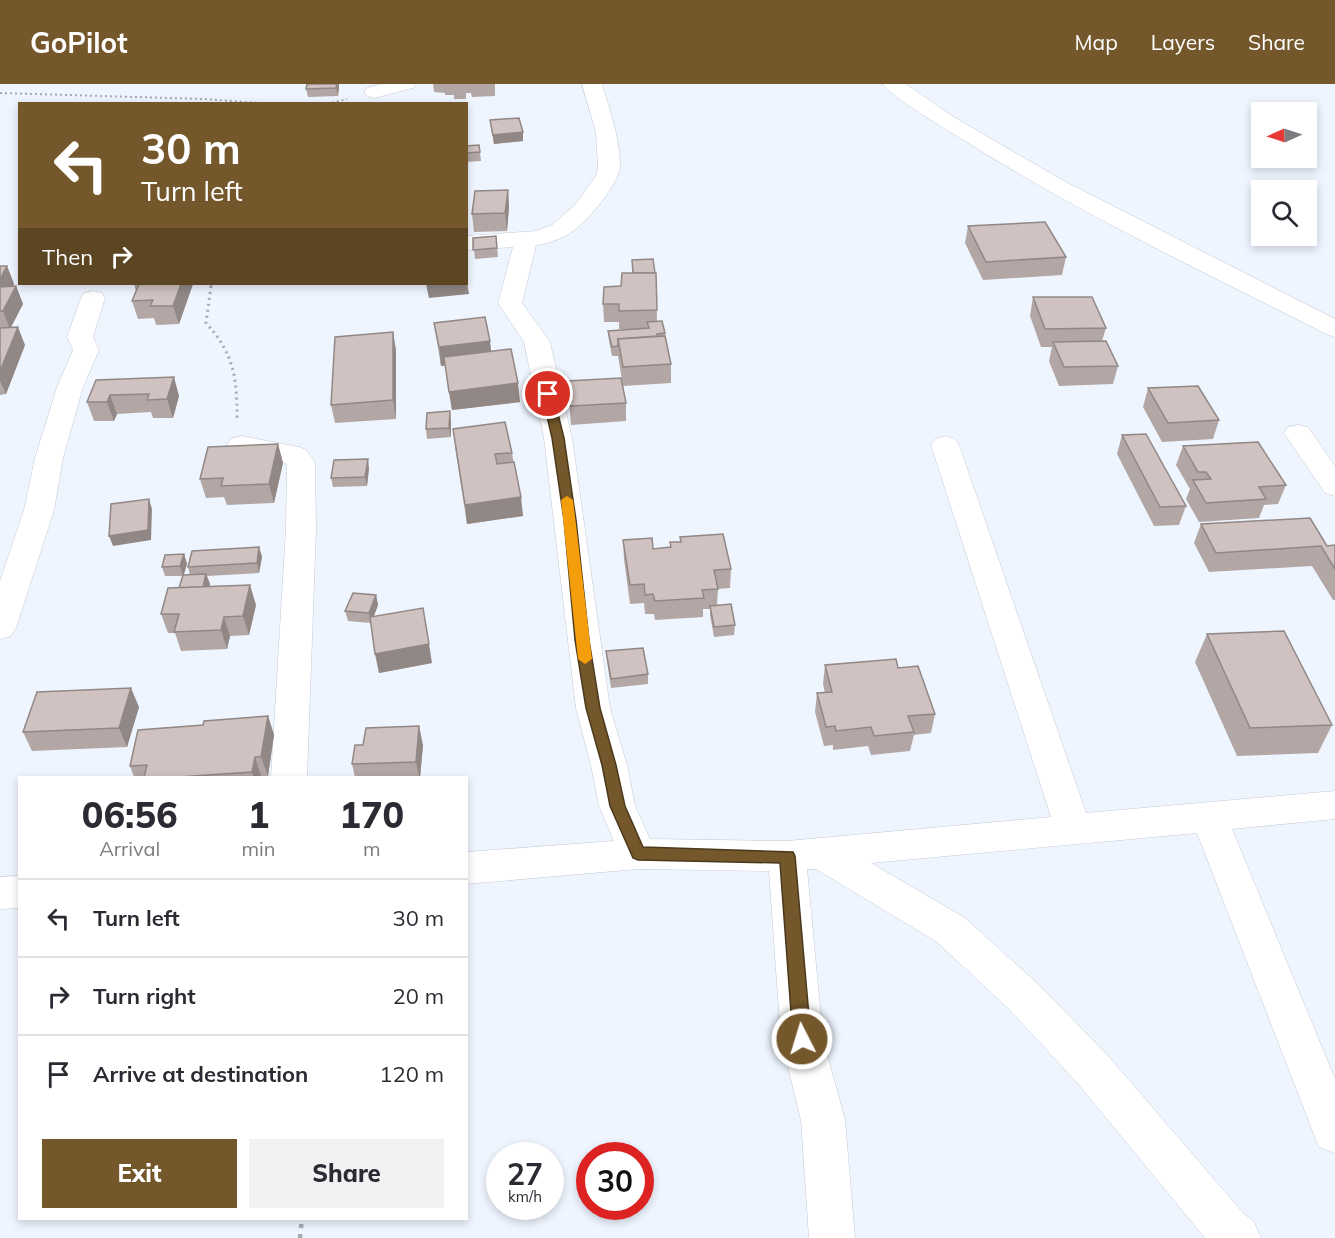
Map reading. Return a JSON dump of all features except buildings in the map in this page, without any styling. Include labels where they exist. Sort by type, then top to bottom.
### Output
[{"type":"street","points":[[374,92],[406,84]]},
{"type":"street","points":[[468,243],[526,240],[551,235],[574,220],[607,176],[609,167],[607,141],[592,84]]},
{"type":"street","points":[[893,84],[959,128],[1060,188],[1335,329]]},
{"type":"street","points":[[526,240],[510,303],[537,342],[558,438],[575,560],[582,640],[593,708],[609,765],[617,806],[638,854]]},
{"type":"street","points":[[0,628],[39,510],[49,458],[70,387],[86,350],[80,337],[93,298]]},
{"type":"street","points":[[1298,433],[1335,487]]},
{"type":"street","points":[[241,445],[297,455],[301,462],[301,529],[290,776]]},
{"type":"street","points":[[945,445],[1072,829]]},
{"type":"street","points":[[468,868],[638,854],[804,855],[1335,805]]},
{"type":"street","points":[[1209,817],[1335,1132]]},
{"type":"street","points":[[804,855],[802,1039],[824,1120],[832,1238]]},
{"type":"street","points":[[804,855],[951,930],[1025,998],[1095,1072],[1227,1229],[1238,1238]]},
{"type":"street","points":[[0,892],[18,892]]},
{"type":"path","points":[[0,93],[180,97],[246,102]]},
{"type":"path","points":[[211,285],[206,323],[229,351],[237,378],[238,438],[241,445]]},
{"type":"path","points":[[300,1238],[302,1220]]},
{"type":"slow traffic","points":[[567,500],[585,659]]},
{"type":"route","points":[[548,394],[558,438],[570,520],[582,640],[593,708],[609,765],[617,806],[638,854],[787,856],[802,1039]]}]
